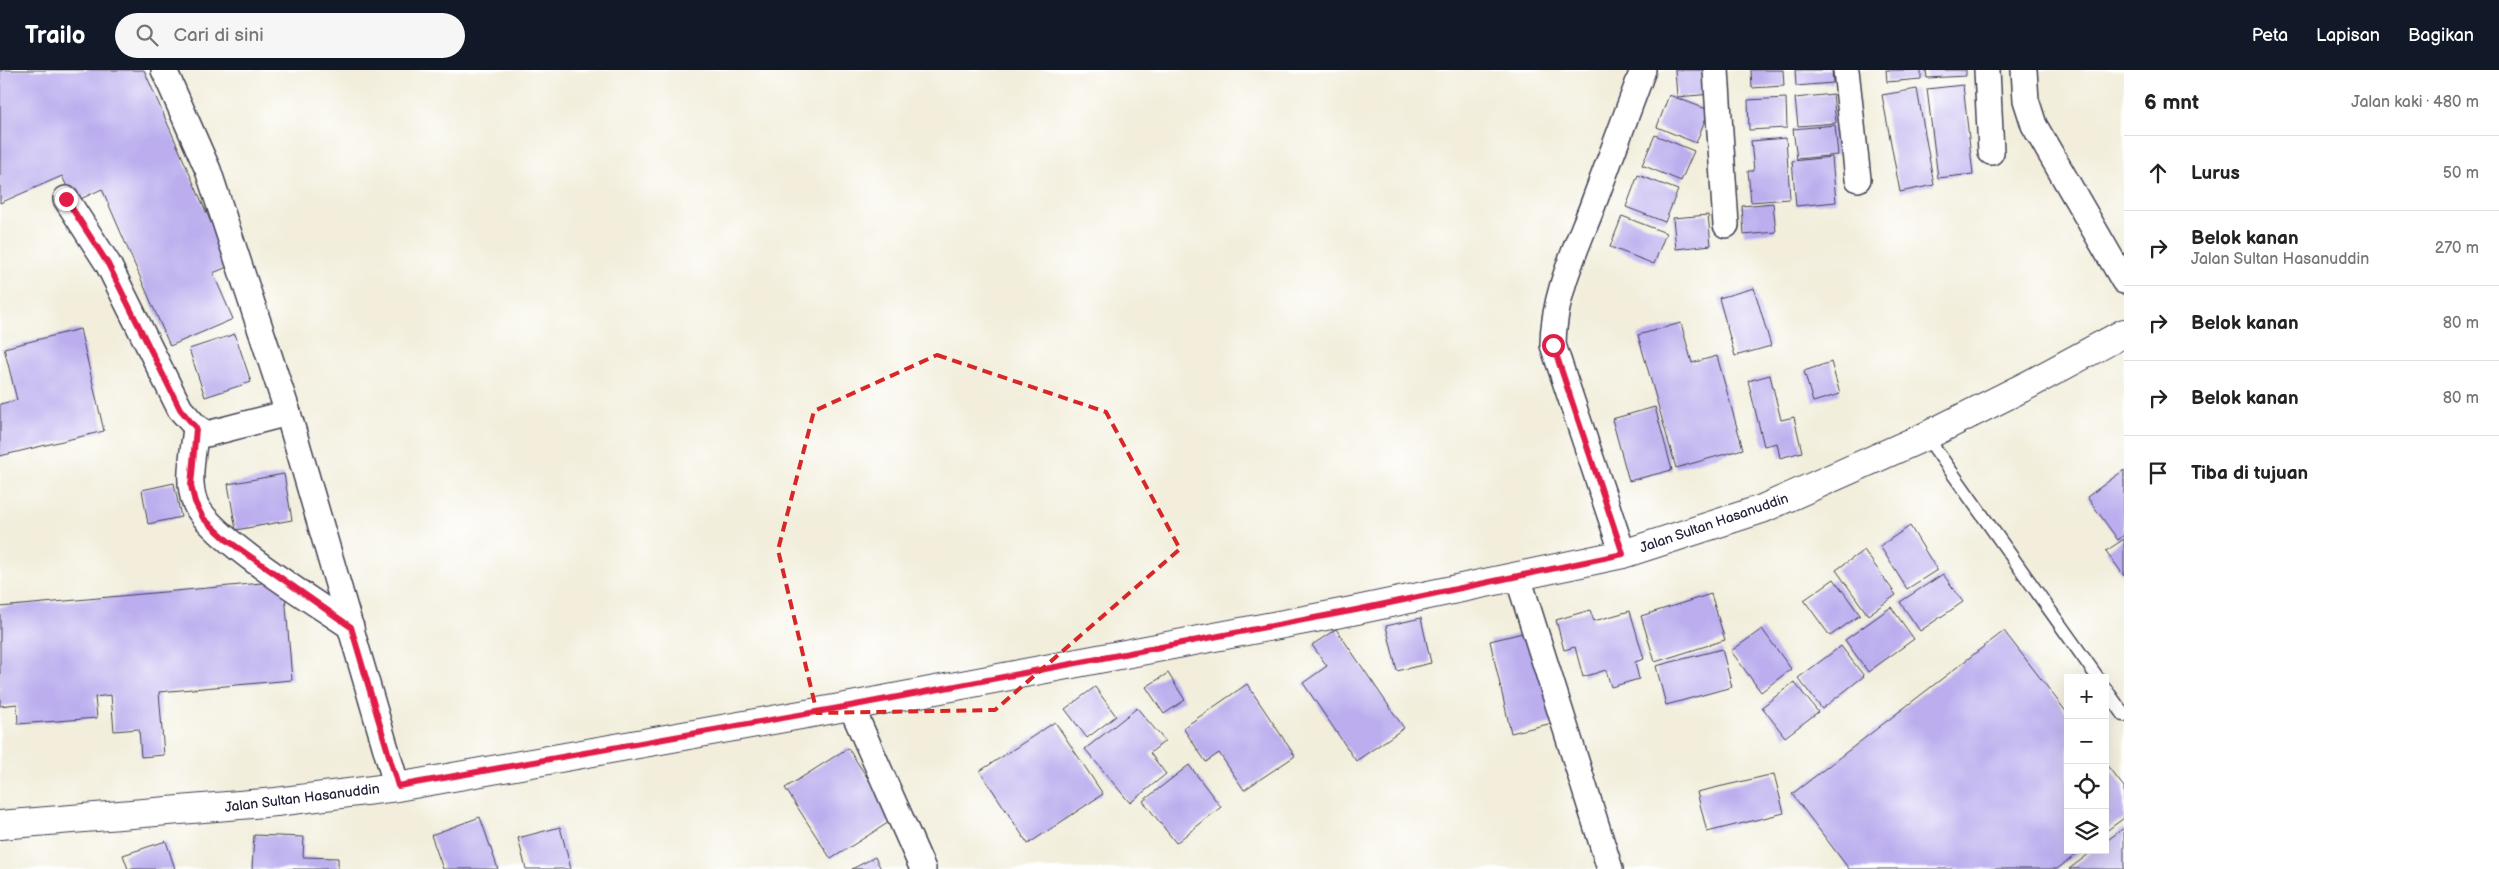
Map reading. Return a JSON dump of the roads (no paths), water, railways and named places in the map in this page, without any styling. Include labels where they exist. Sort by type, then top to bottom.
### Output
[{"type":"street","points":[[164,70],[208,170],[288,413],[398,786]]},
{"type":"street","points":[[1623,554],[1553,345],[1553,328],[1558,304],[1574,252],[1643,70]]},
{"type":"street","points":[[1716,70],[1726,226]]},
{"type":"street","points":[[1846,70],[1858,179]]},
{"type":"street","points":[[1987,70],[1991,152]]},
{"type":"street","points":[[2024,70],[2026,100],[2034,125],[2124,281]]},
{"type":"street","points":[[66,199],[108,264],[180,409],[196,428],[207,434],[288,413]]},
{"type":"street","name":"Jalan Sultan Hasanuddin","points":[[0,826],[276,802],[398,786],[850,706],[1518,577],[1623,554],[1762,509],[1926,436],[2030,384],[2124,333]]},
{"type":"street","points":[[196,428],[191,486],[195,502],[203,518],[227,540],[351,627]]},
{"type":"street","points":[[1518,577],[1610,869]]},
{"type":"street","points":[[850,706],[923,869]]},
{"type":"lane","points":[[1926,436],[2095,674]]},
{"type":"lane","points":[[2109,694],[2124,715]]}]
